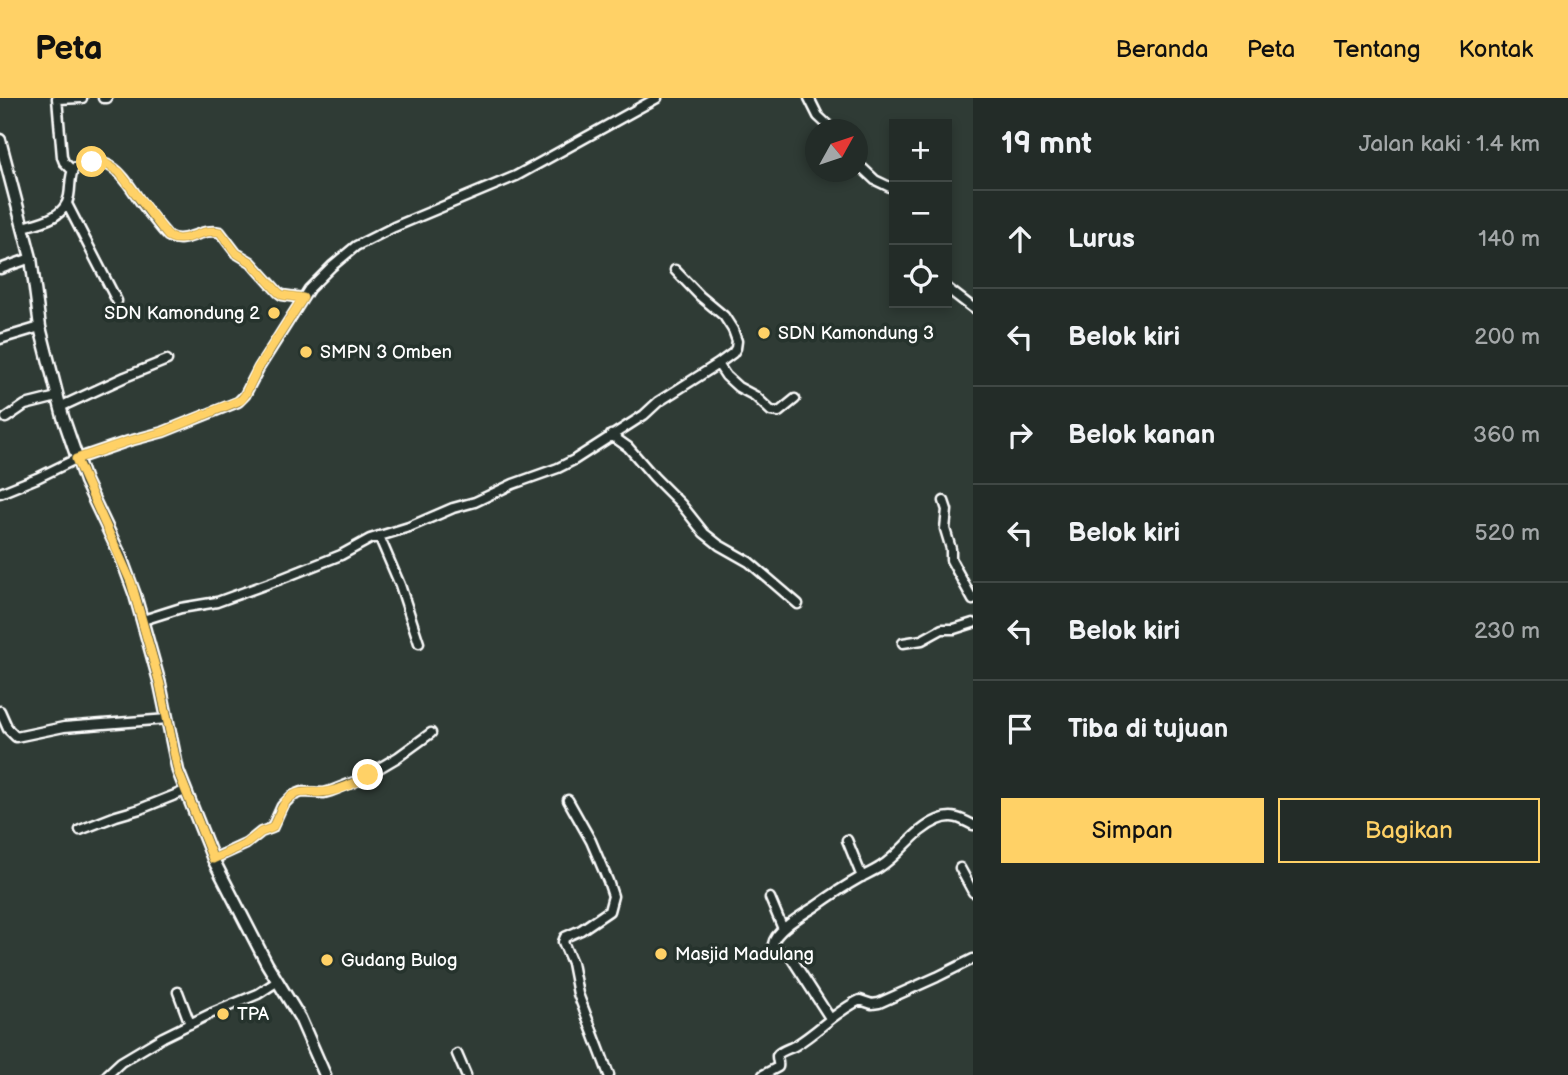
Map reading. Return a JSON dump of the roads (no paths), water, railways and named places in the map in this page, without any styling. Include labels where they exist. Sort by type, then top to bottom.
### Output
[{"type":"main road","points":[[0,139],[3,167],[31,258],[40,327],[59,402],[76,459],[126,570],[143,620],[185,791],[213,859],[258,947],[306,1029],[325,1075]]},
{"type":"street","points":[[72,170],[62,157],[57,99],[82,98]]},
{"type":"street","points":[[0,494],[76,459],[163,432],[241,400],[303,298],[332,266],[362,242],[516,176],[657,98]]},
{"type":"street","points":[[809,98],[820,119]]},
{"type":"street","points":[[117,301],[67,204],[72,170],[92,162],[112,166],[119,172],[168,236],[176,240],[209,230],[220,232],[236,253],[251,262],[278,292],[303,298]]},
{"type":"street","points":[[868,173],[889,187]]},
{"type":"street","points":[[23,227],[47,220],[67,204]]},
{"type":"street","points":[[0,269],[31,258]]},
{"type":"street","points":[[143,620],[181,608],[225,599],[330,559],[379,536],[475,502],[513,484],[565,465],[644,415],[667,396],[718,364],[736,348],[737,341],[733,330],[724,316],[675,270]]},
{"type":"street","points":[[952,292],[973,308]]},
{"type":"street","points":[[0,339],[40,327]]},
{"type":"street","points":[[6,418],[25,405],[59,402],[167,360]]},
{"type":"street","points":[[718,364],[733,383],[755,396],[771,411],[779,412],[795,399]]},
{"type":"street","points":[[611,435],[628,447],[681,503],[704,533],[719,545],[745,559],[798,604]]},
{"type":"street","points":[[944,501],[947,510],[945,529],[951,560],[973,600]]},
{"type":"street","points":[[379,536],[400,585],[419,643]]},
{"type":"street","points":[[903,643],[922,640],[942,629],[954,629],[973,622]]},
{"type":"street","points":[[0,711],[10,732],[16,737],[64,727],[168,719]]},
{"type":"street","points":[[213,859],[272,828],[282,806],[292,796],[302,792],[324,793],[359,780],[431,733]]},
{"type":"street","points":[[80,830],[185,791]]},
{"type":"street","points":[[568,800],[591,841],[612,892],[610,911],[565,937],[563,942],[572,963],[578,995],[609,1075]]},
{"type":"street","points":[[830,1018],[790,956],[773,944],[774,938],[833,894],[886,863],[919,832],[937,820],[948,816],[959,817],[973,825]]},
{"type":"street","points":[[847,840],[862,877]]},
{"type":"street","points":[[960,868],[973,892]]},
{"type":"street","points":[[770,898],[783,929]]},
{"type":"street","points":[[763,1075],[778,1067],[779,1053],[794,1046],[830,1018],[860,1000],[879,1003],[973,959]]},
{"type":"street","points":[[107,1075],[131,1056],[278,981]]},
{"type":"street","points":[[178,992],[190,1024]]},
{"type":"street","points":[[457,1054],[466,1075]]},
{"type":"place","name":"SDN Kamondung 2","points":[[274,313]]},
{"type":"place","name":"SDN Kamondung 3","points":[[764,333]]},
{"type":"place","name":"SMPN 3 Omben","points":[[306,352]]},
{"type":"place","name":"Masjid Madulang","points":[[661,954]]},
{"type":"place","name":"Gudang Bulog","points":[[327,960]]},
{"type":"place","name":"TPA","points":[[223,1014]]}]
